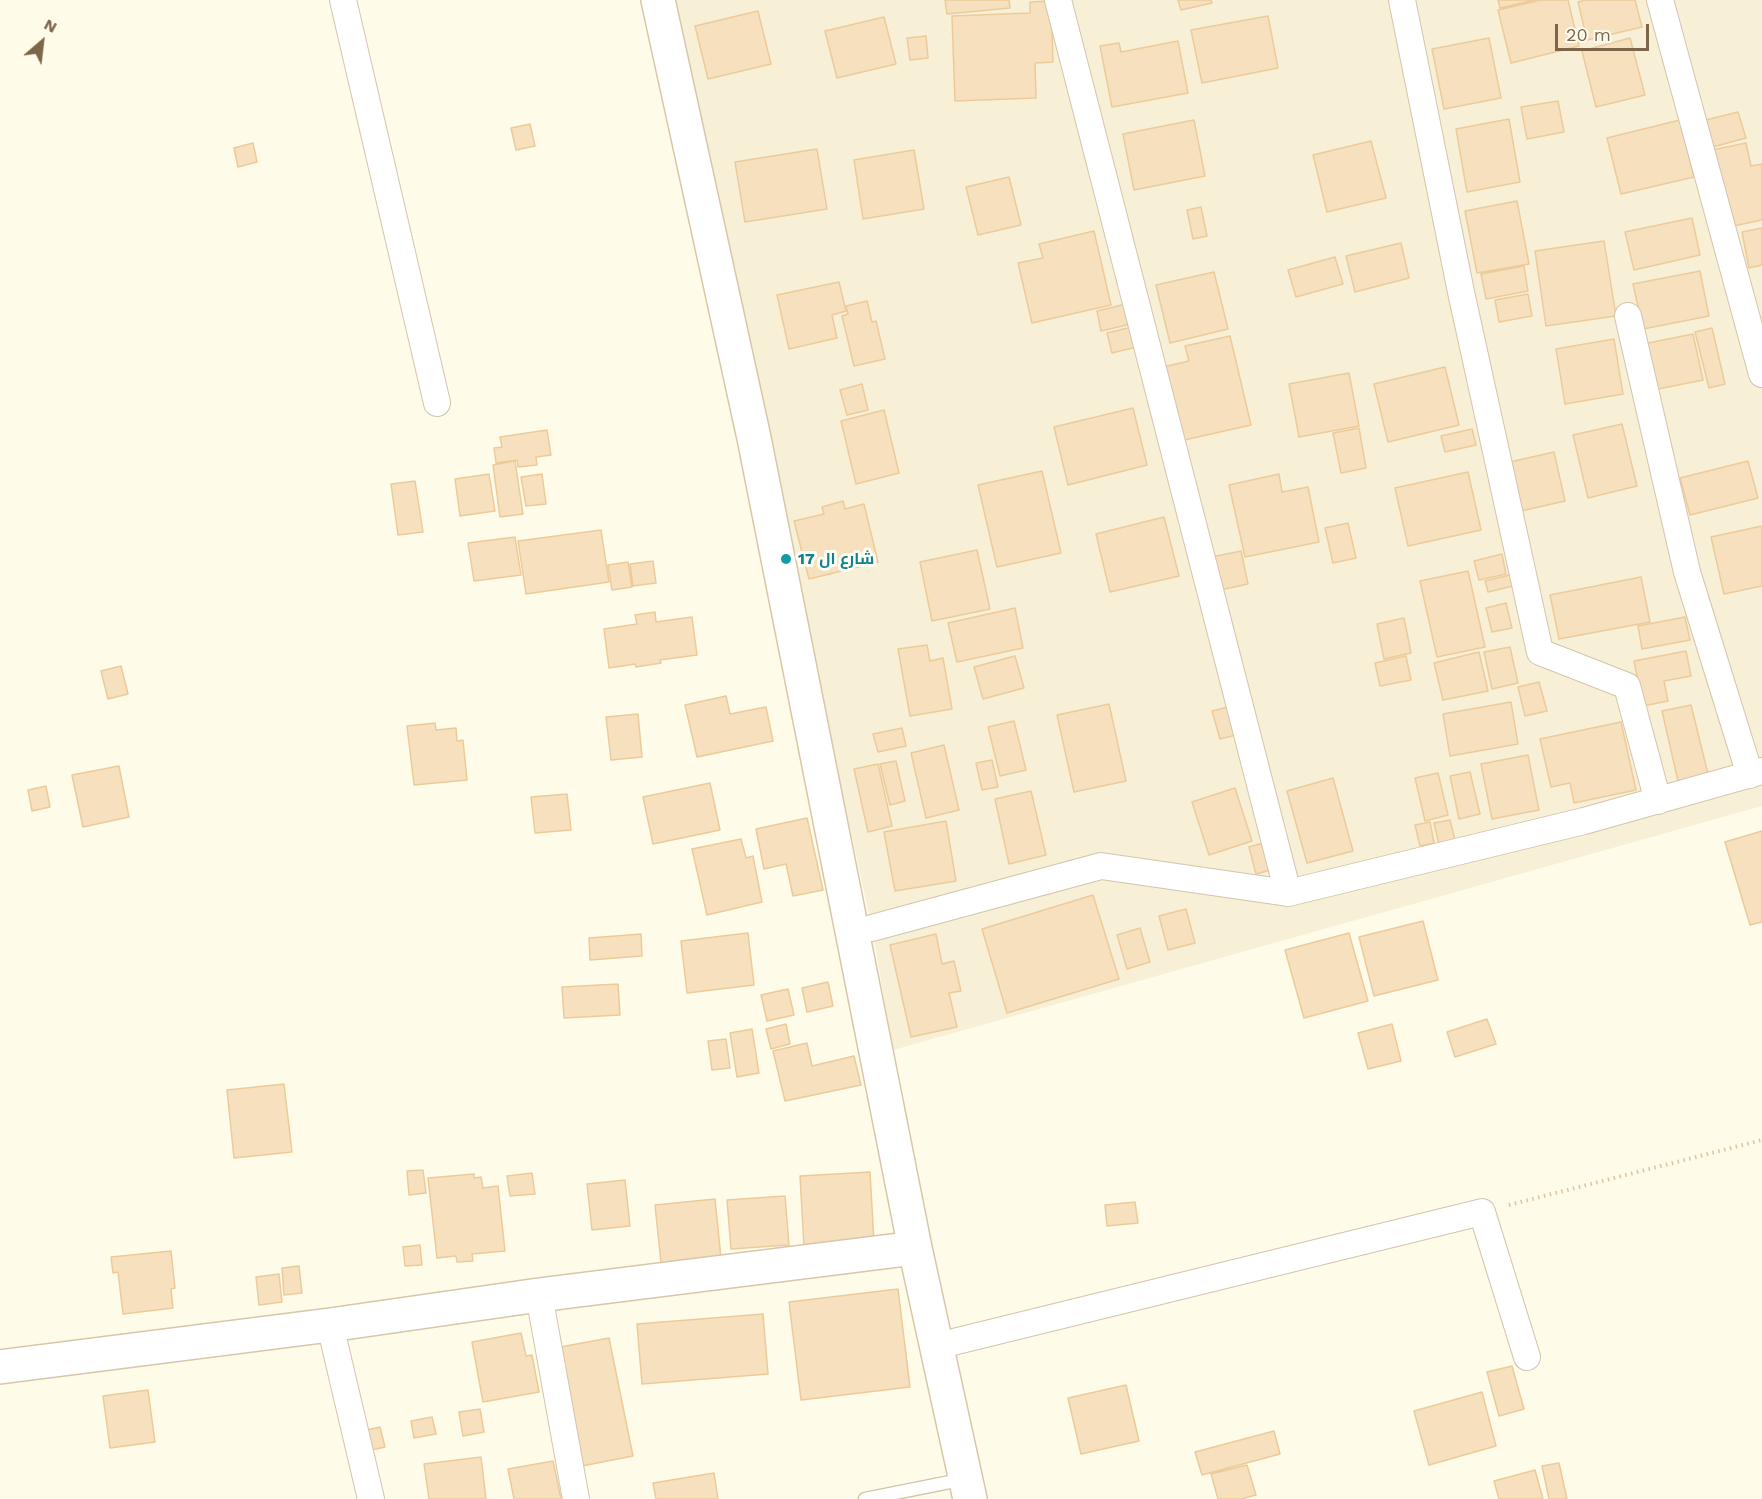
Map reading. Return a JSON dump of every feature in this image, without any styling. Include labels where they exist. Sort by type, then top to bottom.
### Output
[{"type":"street","points":[[343,0],[437,403]]},
{"type":"street","points":[[658,0],[754,438],[915,1248],[968,1489]]},
{"type":"street","points":[[1058,0],[1288,893]]},
{"type":"street","points":[[1402,0],[1461,292],[1540,652],[1626,686],[1658,801]]},
{"type":"street","points":[[1660,0],[1762,374]]},
{"type":"street","points":[[872,928],[1101,866],[1288,893],[1584,821],[1756,773],[1687,572],[1628,316]]},
{"type":"street","points":[[937,1346],[1482,1212],[1527,1357]]},
{"type":"street","points":[[0,1367],[330,1325],[539,1295],[915,1248]]},
{"type":"street","points":[[539,1295],[576,1499]]},
{"type":"street","points":[[330,1325],[371,1499]]},
{"type":"lane","points":[[865,1499],[968,1489]]},
{"type":"path","points":[[1482,1212],[1762,1140]]},
{"type":"shaded area","points":[[659,0],[1762,0],[1762,806],[893,1050],[872,928],[756,397]]},
{"type":"building","points":[[945,0],[1009,0],[1010,8],[947,14]]},
{"type":"building","points":[[1178,0],[1211,0],[1212,3],[1181,10]]},
{"type":"building","points":[[1498,0],[1535,0],[1500,8]]},
{"type":"building","points":[[1541,0],[1568,0],[1579,46],[1511,63],[1498,10]]},
{"type":"building","points":[[1635,0],[1642,27],[1587,40],[1578,2]]},
{"type":"building","points":[[1051,1],[1053,62],[1035,63],[1036,98],[955,101],[952,16],[1030,13],[1030,2]]},
{"type":"building","points":[[758,11],[771,64],[708,79],[695,26]]},
{"type":"building","points":[[1268,16],[1278,68],[1202,83],[1191,30]]},
{"type":"building","points":[[884,17],[896,64],[837,78],[825,31]]},
{"type":"building","points":[[926,36],[928,58],[910,60],[907,38]]},
{"type":"building","points":[[1489,38],[1501,98],[1444,109],[1432,49]]},
{"type":"building","points":[[1630,38],[1645,95],[1596,107],[1582,51]]},
{"type":"building","points":[[1178,41],[1188,93],[1112,107],[1100,46],[1119,43],[1121,52]]},
{"type":"building","points":[[1558,101],[1564,132],[1527,139],[1521,107]]},
{"type":"building","points":[[1738,112],[1746,138],[1709,148],[1702,121]]},
{"type":"building","points":[[1509,119],[1520,182],[1467,192],[1456,129]]},
{"type":"building","points":[[1194,120],[1205,176],[1134,190],[1123,134]]},
{"type":"building","points":[[1680,120],[1694,177],[1621,194],[1607,138]]},
{"type":"building","points":[[530,124],[535,146],[516,150],[511,128]]},
{"type":"building","points":[[1371,141],[1386,198],[1327,212],[1313,155]]},
{"type":"building","points":[[253,143],[257,162],[238,167],[234,148]]},
{"type":"building","points":[[1746,143],[1751,166],[1762,164],[1762,220],[1724,228],[1707,151]]},
{"type":"building","points":[[817,149],[827,209],[745,222],[735,162]]},
{"type":"building","points":[[914,150],[924,209],[863,219],[854,160]]},
{"type":"building","points":[[1009,177],[1021,225],[978,235],[966,187]]},
{"type":"building","points":[[1517,201],[1529,264],[1477,273],[1465,211]]},
{"type":"building","points":[[1201,207],[1207,236],[1193,239],[1187,210]]},
{"type":"building","points":[[1692,218],[1700,255],[1634,270],[1625,232]]},
{"type":"building","points":[[1762,228],[1762,265],[1749,268],[1742,232]]},
{"type":"building","points":[[1094,231],[1111,305],[1032,323],[1018,263],[1043,258],[1039,244]]},
{"type":"building","points":[[1604,241],[1616,316],[1546,326],[1535,251]]},
{"type":"building","points":[[1401,243],[1409,278],[1355,292],[1346,256]]},
{"type":"building","points":[[1335,257],[1343,284],[1296,297],[1288,270]]},
{"type":"building","points":[[1524,266],[1528,291],[1486,299],[1481,274]]},
{"type":"building","points":[[1700,271],[1709,316],[1643,329],[1633,284]]},
{"type":"building","points":[[1214,272],[1228,329],[1170,343],[1156,285]]},
{"type":"building","points":[[839,282],[846,311],[832,315],[837,338],[789,349],[777,295]]},
{"type":"building","points":[[1528,294],[1532,316],[1499,322],[1495,300]]},
{"type":"building","points":[[867,301],[872,322],[876,321],[885,359],[854,366],[842,316],[848,314],[846,306]]},
{"type":"building","points":[[1126,304],[1131,324],[1101,331],[1097,311]]},
{"type":"building","points":[[1132,327],[1137,347],[1112,353],[1107,333]]},
{"type":"building","points":[[1712,328],[1725,384],[1709,388],[1695,332]]},
{"type":"building","points":[[1693,334],[1703,380],[1653,390],[1643,344]]},
{"type":"building","points":[[1230,336],[1251,425],[1180,441],[1163,367],[1189,361],[1185,346]]},
{"type":"building","points":[[1614,339],[1623,394],[1565,404],[1556,349]]},
{"type":"building","points":[[1445,367],[1459,425],[1388,442],[1374,384]]},
{"type":"building","points":[[1349,373],[1359,426],[1299,437],[1289,384]]},
{"type":"building","points":[[862,384],[868,410],[847,415],[840,390]]},
{"type":"building","points":[[1133,408],[1147,465],[1068,485],[1054,427]]},
{"type":"building","points":[[884,410],[899,473],[856,484],[841,421]]},
{"type":"building","points":[[1622,424],[1637,486],[1588,498],[1573,435]]},
{"type":"building","points":[[1359,428],[1366,468],[1341,473],[1333,433]]},
{"type":"building","points":[[1472,429],[1476,445],[1445,452],[1441,436]]},
{"type":"building","points":[[547,430],[551,455],[536,457],[537,465],[518,467],[517,460],[496,463],[494,448],[502,447],[500,437]]},
{"type":"building","points":[[1554,452],[1565,501],[1521,511],[1510,462]]},
{"type":"building","points":[[515,461],[523,514],[500,517],[493,465]]},
{"type":"building","points":[[1748,461],[1758,498],[1690,515],[1680,478]]},
{"type":"building","points":[[1042,471],[1061,553],[997,567],[978,485]]},
{"type":"building","points":[[1468,472],[1481,530],[1408,546],[1395,488]]},
{"type":"building","points":[[489,474],[495,511],[460,516],[455,479]]},
{"type":"building","points":[[542,474],[546,504],[526,506],[521,477]]},
{"type":"building","points":[[1279,474],[1282,492],[1308,487],[1319,542],[1245,557],[1229,485]]},
{"type":"building","points":[[415,481],[423,532],[398,535],[391,484]]},
{"type":"building","points":[[843,501],[845,509],[864,504],[878,562],[809,579],[794,521],[824,514],[822,507]]},
{"type":"building","points":[[1164,517],[1179,576],[1110,592],[1096,534]]},
{"type":"building","points":[[1348,523],[1356,558],[1333,563],[1325,528]]},
{"type":"building","points":[[1762,526],[1762,586],[1724,594],[1711,537]]},
{"type":"building","points":[[601,530],[609,582],[526,594],[518,541]]},
{"type":"building","points":[[515,537],[521,575],[474,581],[468,543]]},
{"type":"building","points":[[977,550],[990,609],[932,621],[920,562]]},
{"type":"building","points":[[1241,551],[1248,584],[1220,590],[1212,557]]},
{"type":"building","points":[[1502,554],[1506,574],[1479,580],[1474,561]]},
{"type":"building","points":[[653,561],[656,583],[633,586],[630,564]]},
{"type":"building","points":[[628,562],[632,587],[612,590],[608,565]]},
{"type":"building","points":[[1468,571],[1485,647],[1437,657],[1420,581]]},
{"type":"building","points":[[1510,575],[1513,586],[1488,592],[1485,581]]},
{"type":"building","points":[[1641,577],[1650,622],[1559,639],[1550,595]]},
{"type":"building","points":[[1506,603],[1512,628],[1492,632],[1486,608]]},
{"type":"building","points":[[1015,608],[1023,648],[957,662],[948,623]]},
{"type":"building","points":[[655,612],[656,622],[692,617],[697,655],[660,660],[661,663],[636,667],[635,664],[609,668],[604,629],[637,624],[635,615]]},
{"type":"building","points":[[1685,617],[1690,640],[1642,649],[1638,626]]},
{"type":"building","points":[[1404,618],[1411,653],[1384,659],[1377,624]]},
{"type":"building","points":[[927,645],[930,661],[943,658],[952,709],[910,716],[898,649]]},
{"type":"building","points":[[1510,647],[1518,683],[1492,689],[1484,652]]},
{"type":"building","points":[[1686,651],[1691,676],[1664,681],[1668,701],[1643,706],[1634,661]]},
{"type":"building","points":[[1479,652],[1488,691],[1443,700],[1434,663]]},
{"type":"building","points":[[1015,656],[1024,688],[983,699],[974,667]]},
{"type":"building","points":[[1406,656],[1411,680],[1380,686],[1375,663]]},
{"type":"building","points":[[121,666],[128,694],[108,699],[101,671]]},
{"type":"building","points":[[1539,682],[1547,711],[1525,716],[1518,687]]},
{"type":"building","points":[[726,696],[730,714],[766,707],[773,741],[697,757],[685,705]]},
{"type":"building","points":[[1511,702],[1518,744],[1450,756],[1443,714]]},
{"type":"building","points":[[1109,704],[1126,781],[1074,792],[1057,715]]},
{"type":"building","points":[[1691,705],[1708,774],[1678,781],[1662,711]]},
{"type":"building","points":[[1228,707],[1236,735],[1220,739],[1212,711]]},
{"type":"building","points":[[638,714],[642,757],[611,760],[606,717]]},
{"type":"building","points":[[1014,721],[1026,770],[1000,776],[988,727]]},
{"type":"building","points":[[1621,722],[1636,790],[1574,803],[1570,783],[1551,787],[1540,739]]},
{"type":"building","points":[[435,723],[436,730],[456,728],[457,741],[463,740],[467,780],[414,785],[407,726]]},
{"type":"building","points":[[902,728],[906,746],[878,752],[873,734]]},
{"type":"building","points":[[944,745],[959,810],[926,818],[911,753]]},
{"type":"building","points":[[1528,755],[1539,810],[1492,819],[1481,764]]},
{"type":"building","points":[[992,760],[998,787],[982,790],[976,763]]},
{"type":"building","points":[[896,761],[905,801],[890,805],[880,764]]},
{"type":"building","points":[[878,764],[892,826],[868,832],[854,769]]},
{"type":"building","points":[[119,766],[129,817],[83,827],[72,775]]},
{"type":"building","points":[[1470,772],[1480,814],[1459,819],[1450,776]]},
{"type":"building","points":[[1438,773],[1448,815],[1425,821],[1415,778]]},
{"type":"building","points":[[1333,778],[1353,851],[1307,863],[1287,791]]},
{"type":"building","points":[[710,783],[720,830],[653,844],[643,797]]},
{"type":"building","points":[[46,786],[50,807],[32,811],[28,790]]},
{"type":"building","points":[[1235,788],[1252,841],[1209,855],[1192,802]]},
{"type":"building","points":[[1031,791],[1046,855],[1009,864],[995,799]]},
{"type":"building","points":[[567,794],[571,830],[535,833],[531,797]]},
{"type":"building","points":[[807,818],[823,890],[793,896],[786,864],[764,869],[756,829]]},
{"type":"building","points":[[1450,820],[1455,840],[1439,844],[1434,823]]},
{"type":"building","points":[[946,821],[956,881],[895,891],[884,832]]},
{"type":"building","points":[[1430,822],[1434,843],[1420,846],[1415,825]]},
{"type":"building","points":[[1762,831],[1762,922],[1750,925],[1725,842]]},
{"type":"building","points":[[741,839],[746,858],[753,856],[762,902],[707,915],[692,849]]},
{"type":"building","points":[[1267,842],[1274,869],[1256,874],[1249,847]]},
{"type":"building","points":[[1093,895],[1119,979],[1007,1013],[982,929]]},
{"type":"building","points":[[1186,909],[1195,943],[1168,950],[1159,916]]},
{"type":"building","points":[[1423,921],[1438,980],[1374,996],[1359,937]]},
{"type":"building","points":[[1140,928],[1150,962],[1127,969],[1117,935]]},
{"type":"building","points":[[748,933],[754,985],[687,993],[681,941]]},
{"type":"building","points":[[1349,933],[1368,1001],[1304,1018],[1285,950]]},
{"type":"building","points":[[641,934],[642,956],[590,960],[589,938]]},
{"type":"building","points":[[936,934],[942,964],[954,961],[961,991],[949,993],[957,1027],[911,1037],[890,945]]},
{"type":"building","points":[[828,982],[833,1006],[807,1012],[802,988]]},
{"type":"building","points":[[618,984],[620,1015],[564,1018],[562,987]]},
{"type":"building","points":[[788,989],[794,1015],[767,1021],[761,995]]},
{"type":"building","points":[[1487,1019],[1496,1044],[1455,1057],[1447,1032]]},
{"type":"building","points":[[786,1024],[790,1044],[771,1049],[766,1029]]},
{"type":"building","points":[[1392,1024],[1401,1061],[1368,1069],[1358,1033]]},
{"type":"building","points":[[752,1029],[759,1073],[737,1077],[730,1033]]},
{"type":"building","points":[[726,1039],[730,1068],[712,1070],[708,1041]]},
{"type":"building","points":[[807,1043],[812,1066],[854,1056],[861,1085],[785,1101],[773,1051]]},
{"type":"building","points":[[284,1084],[292,1152],[234,1158],[227,1090]]},
{"type":"building","points":[[423,1170],[426,1193],[409,1195],[407,1171]]},
{"type":"building","points":[[870,1172],[874,1243],[804,1247],[800,1176]]},
{"type":"building","points":[[532,1173],[535,1194],[510,1196],[507,1176]]},
{"type":"building","points":[[474,1174],[474,1178],[481,1177],[483,1188],[498,1186],[505,1251],[472,1254],[473,1261],[457,1262],[456,1256],[437,1258],[428,1178]]},
{"type":"building","points":[[625,1180],[630,1226],[592,1230],[587,1184]]},
{"type":"building","points":[[785,1196],[789,1245],[731,1249],[727,1200]]},
{"type":"building","points":[[715,1199],[721,1258],[661,1263],[655,1205]]},
{"type":"building","points":[[1135,1202],[1138,1223],[1107,1226],[1105,1205]]},
{"type":"building","points":[[420,1245],[422,1265],[405,1266],[403,1247]]},
{"type":"building","points":[[171,1251],[175,1288],[171,1289],[173,1308],[123,1314],[118,1272],[113,1273],[111,1257]]},
{"type":"building","points":[[299,1266],[302,1293],[284,1295],[282,1268]]},
{"type":"building","points":[[279,1274],[282,1302],[259,1305],[256,1277]]},
{"type":"building","points":[[898,1289],[910,1387],[801,1400],[789,1302]]},
{"type":"building","points":[[763,1314],[768,1374],[642,1384],[637,1324]]},
{"type":"building","points":[[521,1333],[526,1356],[532,1355],[539,1392],[483,1402],[472,1342]]},
{"type":"building","points":[[609,1338],[633,1456],[582,1466],[555,1348]]},
{"type":"building","points":[[1512,1366],[1524,1409],[1499,1416],[1487,1372]]},
{"type":"building","points":[[1126,1385],[1139,1441],[1081,1454],[1068,1398]]},
{"type":"building","points":[[148,1390],[155,1442],[110,1448],[103,1396]]},
{"type":"building","points":[[1482,1392],[1496,1446],[1429,1465],[1414,1411]]},
{"type":"building","points":[[480,1409],[484,1432],[463,1436],[459,1412]]},
{"type":"building","points":[[432,1417],[436,1434],[414,1438],[411,1421]]},
{"type":"building","points":[[380,1427],[385,1447],[367,1451],[362,1431]]},
{"type":"building","points":[[1274,1431],[1280,1454],[1202,1475],[1195,1452]]},
{"type":"building","points":[[481,1457],[486,1499],[429,1499],[424,1464]]},
{"type":"building","points":[[553,1461],[561,1499],[514,1499],[508,1469]]},
{"type":"building","points":[[1559,1463],[1567,1499],[1549,1499],[1542,1466]]},
{"type":"building","points":[[1247,1465],[1256,1495],[1241,1499],[1218,1499],[1211,1474]]},
{"type":"building","points":[[1535,1470],[1543,1499],[1499,1499],[1494,1481]]},
{"type":"building","points":[[714,1473],[718,1499],[656,1499],[653,1483]]},
{"type":"place","name":"شارع ال 17","points":[[786,559]]}]
